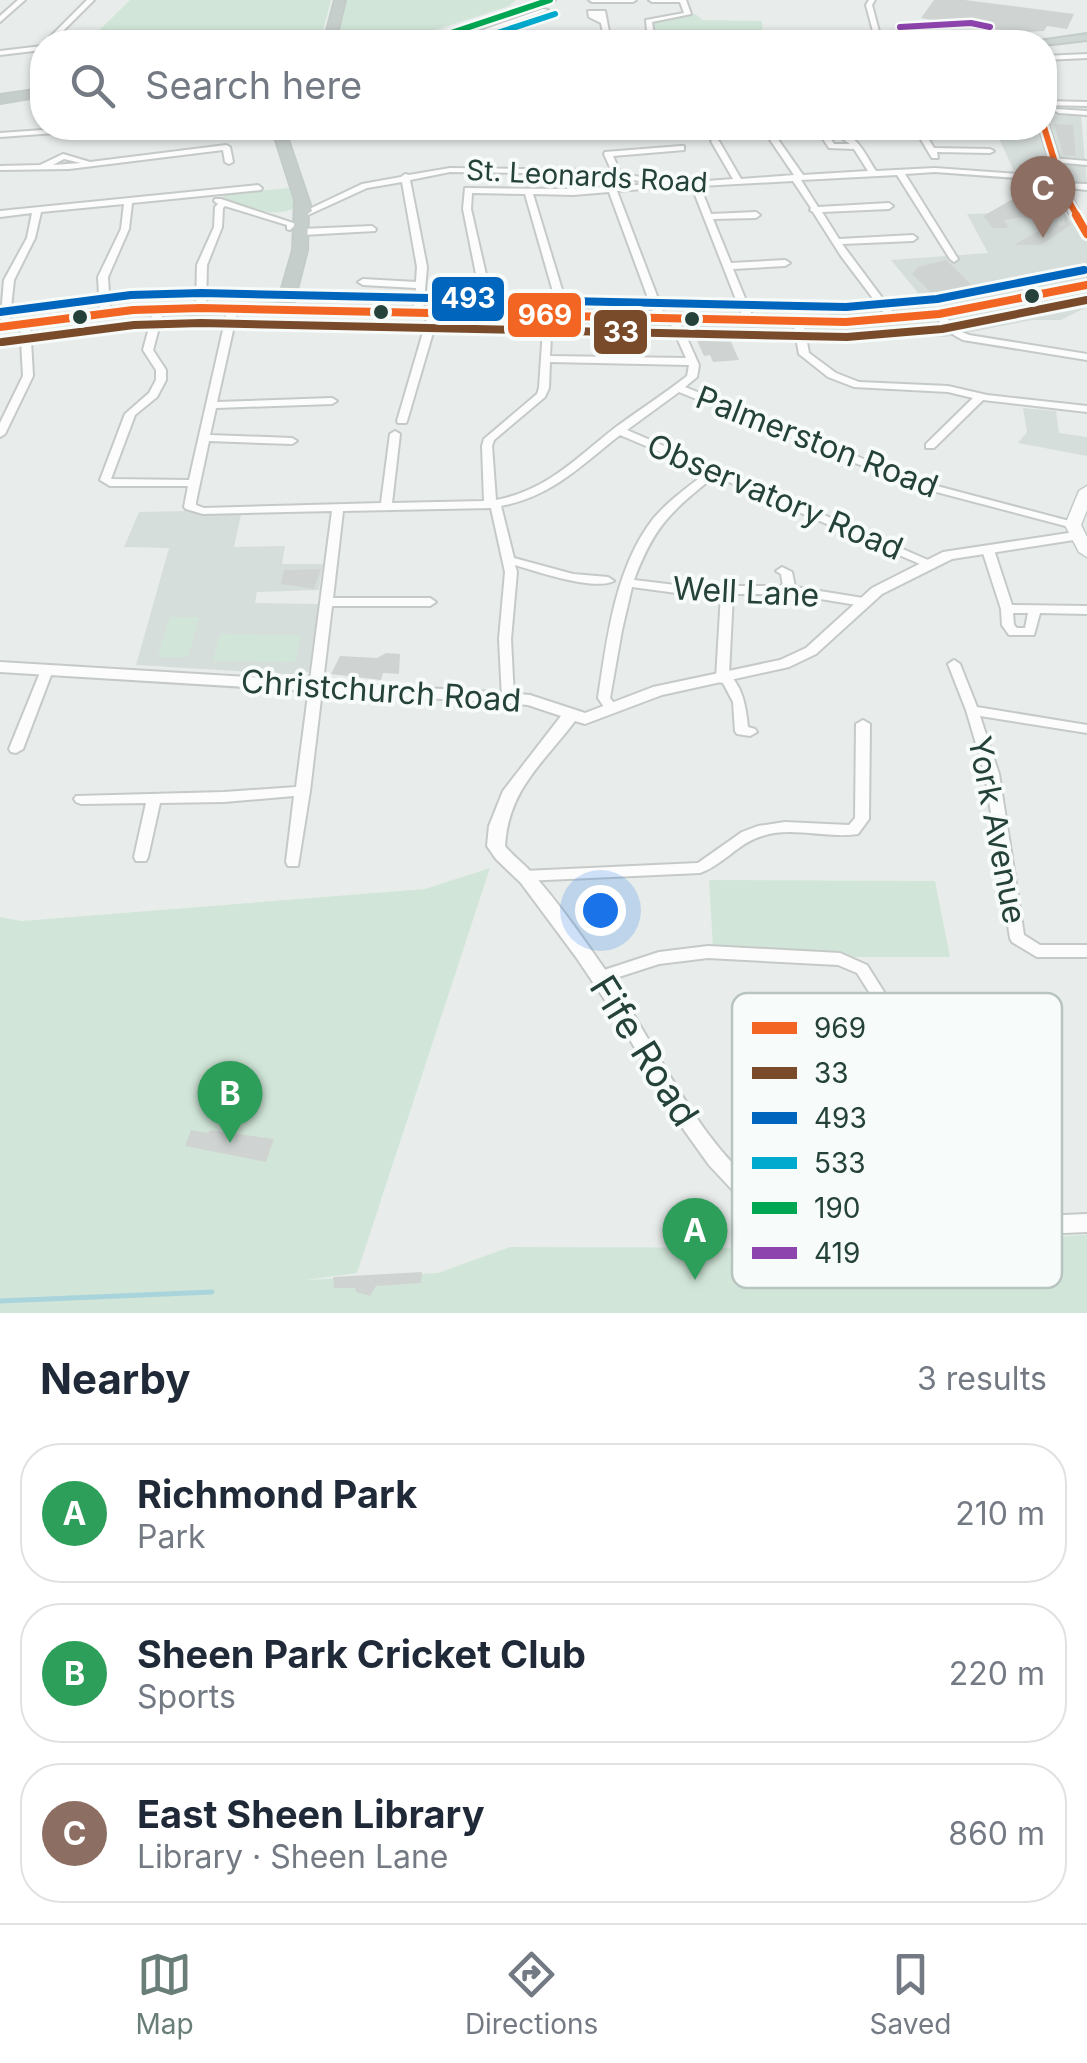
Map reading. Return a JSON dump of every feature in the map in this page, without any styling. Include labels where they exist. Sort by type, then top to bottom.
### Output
[{"type":"highway","points":[[332,30],[340,0]]},
{"type":"highway","points":[[464,30],[548,5]]},
{"type":"highway","points":[[0,97],[30,93]]},
{"type":"highway","points":[[282,140],[300,219],[284,309],[798,321],[893,319],[1087,286]]},
{"type":"main road","points":[[1057,42],[1087,39]]},
{"type":"main road","points":[[1048,140],[1058,182],[1072,214],[1087,234]]},
{"type":"main road","points":[[2,326],[159,309],[284,309]]},
{"type":"main road","points":[[1087,492],[1074,530],[1087,552]]},
{"type":"street","points":[[0,20],[22,0]]},
{"type":"street","points":[[60,30],[91,0]]},
{"type":"street","points":[[592,0],[633,0]]},
{"type":"street","points":[[649,30],[648,20],[688,14],[682,0],[651,4]]},
{"type":"street","points":[[872,0],[869,5],[875,30]]},
{"type":"street","points":[[483,30],[548,5]]},
{"type":"street","points":[[604,22],[606,30]]},
{"type":"street","points":[[0,53],[30,51]]},
{"type":"street","points":[[21,62],[25,52]]},
{"type":"street","points":[[1057,58],[1084,57],[1087,64]]},
{"type":"street","points":[[1057,103],[1087,104]]},
{"type":"street","points":[[1057,111],[1087,113]]},
{"type":"street","points":[[0,136],[30,133]]},
{"type":"street","points":[[62,140],[63,156]]},
{"type":"street","points":[[774,140],[814,210],[893,319]]},
{"type":"street","points":[[926,140],[945,171]]},
{"type":"street","points":[[715,141],[738,181]]},
{"type":"street","points":[[853,142],[873,172]]},
{"type":"street","points":[[0,168],[69,167],[226,147],[230,162]]},
{"type":"street","points":[[617,175],[608,154],[681,148]]},
{"type":"street","points":[[932,150],[990,150]]},
{"type":"street","points":[[42,167],[63,156],[86,162]]},
{"type":"street","points":[[1054,160],[1087,162]]},
{"type":"street","name":"St. Leonards Road","points":[[300,219],[322,203],[405,176],[473,170],[617,175],[673,185],[945,171],[1087,187]]},
{"type":"street","points":[[901,174],[954,258]]},
{"type":"street","points":[[402,421],[426,312],[405,176]]},
{"type":"street","points":[[695,184],[749,320]]},
{"type":"street","points":[[482,279],[466,193],[475,189],[673,185]]},
{"type":"street","points":[[0,214],[258,188]]},
{"type":"street","points":[[234,308],[190,507],[246,511],[516,501],[553,486],[694,372],[612,189]]},
{"type":"street","points":[[528,190],[565,316]]},
{"type":"street","points":[[202,196],[292,224],[300,219],[372,230]]},
{"type":"street","points":[[104,313],[103,277],[125,229],[128,202]]},
{"type":"street","points":[[202,308],[202,265],[218,227],[219,208],[224,203]]},
{"type":"street","points":[[814,210],[889,206]]},
{"type":"street","points":[[2,326],[8,280],[31,238],[37,210]]},
{"type":"street","points":[[710,217],[756,215]]},
{"type":"street","points":[[836,242],[913,238]]},
{"type":"street","points":[[730,266],[784,263]]},
{"type":"street","points":[[363,282],[420,284]]},
{"type":"street","points":[[159,309],[148,350],[162,370],[161,380],[153,396],[130,414],[105,480],[194,483]]},
{"type":"street","points":[[940,314],[958,336],[1022,344],[1034,352],[1087,357]]},
{"type":"street","points":[[508,698],[505,640],[511,572],[494,504],[490,502],[489,439],[541,395],[547,316]]},
{"type":"street","points":[[798,321],[804,354],[844,381],[948,389],[980,397],[1087,409]]},
{"type":"street","points":[[0,434],[28,376],[25,324]]},
{"type":"street","points":[[545,358],[692,361]]},
{"type":"street","name":"Palmerston Road","points":[[678,388],[914,483],[1074,530]]},
{"type":"street","points":[[930,446],[980,397]]},
{"type":"street","points":[[0,402],[16,400]]},
{"type":"street","points":[[210,405],[332,401]]},
{"type":"street","name":"Observatory Road","points":[[618,430],[930,564]]},
{"type":"street","points":[[386,507],[396,434]]},
{"type":"street","points":[[203,438],[292,440]]},
{"type":"street","points":[[611,706],[604,698],[607,678],[629,583],[644,541],[658,522],[716,471]]},
{"type":"street","points":[[293,862],[338,509]]},
{"type":"street","points":[[570,716],[585,718],[658,691],[800,658],[863,602],[930,564],[962,552],[988,550],[1074,530]]},
{"type":"street","points":[[988,550],[1008,625],[1020,634],[1030,632],[1035,609]]},
{"type":"street","points":[[508,560],[608,580]]},
{"type":"street","points":[[782,571],[786,572],[790,590]]},
{"type":"street","name":"Well Lane","points":[[629,583],[728,591],[790,590],[863,602]]},
{"type":"street","points":[[728,591],[724,678],[739,702],[742,732],[750,732]]},
{"type":"street","points":[[326,602],[430,602]]},
{"type":"street","points":[[1006,609],[1087,610]]},
{"type":"street","name":"York Avenue","points":[[954,664],[992,774],[1017,938],[1036,951],[1087,951]]},
{"type":"street","name":"Christchurch Road","points":[[0,667],[508,698],[530,700],[570,716]]},
{"type":"street","points":[[16,749],[47,670]]},
{"type":"street","name":"York Avenue","points":[[972,710],[1087,728]]},
{"type":"street","name":"Fife Road","points":[[570,716],[516,780],[498,820],[496,846],[524,876],[600,977],[704,1147],[732,1174]]},
{"type":"street","points":[[524,876],[700,868],[721,858],[748,835],[785,829],[853,830],[862,819],[863,724]]},
{"type":"street","points":[[82,798],[303,791]]},
{"type":"street","points":[[141,857],[154,798]]},
{"type":"street","points":[[600,977],[659,958],[708,952],[840,959],[862,969],[871,993]]},
{"type":"street","name":"Fife Road","points":[[1062,1223],[1087,1222]]},
{"type":"shaded area","points":[[1057,113],[1081,114],[1087,185],[1065,183],[1055,140]]},
{"type":"shaded area","points":[[1000,140],[1042,140],[1059,204],[1015,205],[1010,194],[1019,194],[1015,173]]},
{"type":"shaded area","points":[[1065,213],[1087,242],[1087,282],[874,316],[832,319],[826,309],[919,303],[913,295],[918,293],[891,260],[988,253],[967,214]]},
{"type":"shaded area","points":[[1087,292],[1087,307],[1061,320],[1032,320],[947,337],[500,333],[501,321],[842,327],[941,321]]},
{"type":"shaded area","points":[[498,299],[649,304],[651,312],[499,308]]},
{"type":"shaded area","points":[[1023,408],[1056,411],[1059,433],[1087,437],[1087,456],[1018,443],[1027,432]]},
{"type":"shaded area","points":[[139,512],[241,515],[234,547],[285,546],[282,564],[323,564],[319,590],[257,592],[255,603],[319,604],[310,671],[300,675],[136,665],[169,548],[124,547]]},
{"type":"green space","points":[[130,0],[331,0],[323,30],[99,30]]},
{"type":"green space","points":[[346,0],[516,0],[509,6],[435,30],[338,30]]},
{"type":"green space","points":[[695,14],[703,20],[762,21],[762,30],[652,30],[650,22]]},
{"type":"green space","points":[[289,188],[295,207],[288,211],[249,208],[222,198],[226,194]]},
{"type":"green space","points":[[170,617],[199,617],[188,657],[158,657]]},
{"type":"green space","points":[[220,634],[301,635],[295,662],[213,661]]},
{"type":"green space","points":[[490,868],[357,1273],[305,1280],[438,1273],[510,1247],[732,1248],[732,1288],[1062,1288],[1062,1236],[1087,1235],[1087,1313],[0,1313],[0,917],[22,921],[425,889]]},
{"type":"green space","points":[[709,880],[935,881],[950,957],[854,957],[713,948]]},
{"type":"building","points":[[934,0],[965,0],[1074,14],[1067,29],[1047,26],[1045,30],[970,27],[921,18]]},
{"type":"building","points":[[1057,124],[1073,125],[1076,156],[1063,155]]},
{"type":"building","points":[[1032,183],[1049,184],[1058,226],[1065,225],[1064,213],[1071,225],[1041,245],[1014,245],[1050,224],[1023,217],[1004,220],[1009,228],[993,228],[983,216],[1013,199],[1011,195],[1035,195]]},
{"type":"building","points":[[946,260],[984,297],[895,309],[893,306],[900,306],[897,302],[911,301],[908,297],[931,293],[912,274],[918,267]]},
{"type":"building","points":[[691,327],[754,329],[754,337],[730,340],[739,360],[713,362],[710,355],[704,356]]},
{"type":"building","points":[[321,569],[314,589],[281,584],[284,570]]},
{"type":"building","points":[[386,653],[400,654],[399,674],[383,673],[381,680],[331,674],[340,656],[377,658]]},
{"type":"building","points":[[191,1130],[274,1139],[266,1162],[185,1146]]},
{"type":"building","points":[[422,1272],[421,1283],[376,1286],[370,1296],[356,1292],[355,1288],[334,1288],[333,1277]]},
{"type":"waterway","points":[[0,1301],[212,1292]]},
{"type":"transit line","name":"190","points":[[460,30],[550,0]]},
{"type":"transit line","name":"533","points":[[506,30],[555,14]]},
{"type":"transit line","name":"419","points":[[900,27],[971,23],[990,27]]},
{"type":"transit line","name":"969","points":[[1048,140],[1065,195],[1087,234]]},
{"type":"transit line","name":"493","points":[[0,312],[131,295],[201,293],[846,307],[937,299],[1084,270]]},
{"type":"transit line","name":"969","points":[[0,327],[133,310],[201,308],[846,322],[939,314],[1087,285]]},
{"type":"transit line","name":"33","points":[[2,342],[134,325],[201,323],[847,337],[942,329],[1087,300]]},
{"type":"place","name":"East Sheen Library","points":[[1043,238]]},
{"type":"place","name":"Sheen Park Cricket Club","points":[[230,1143]]},
{"type":"place","name":"Richmond Park","points":[[695,1280]]}]
